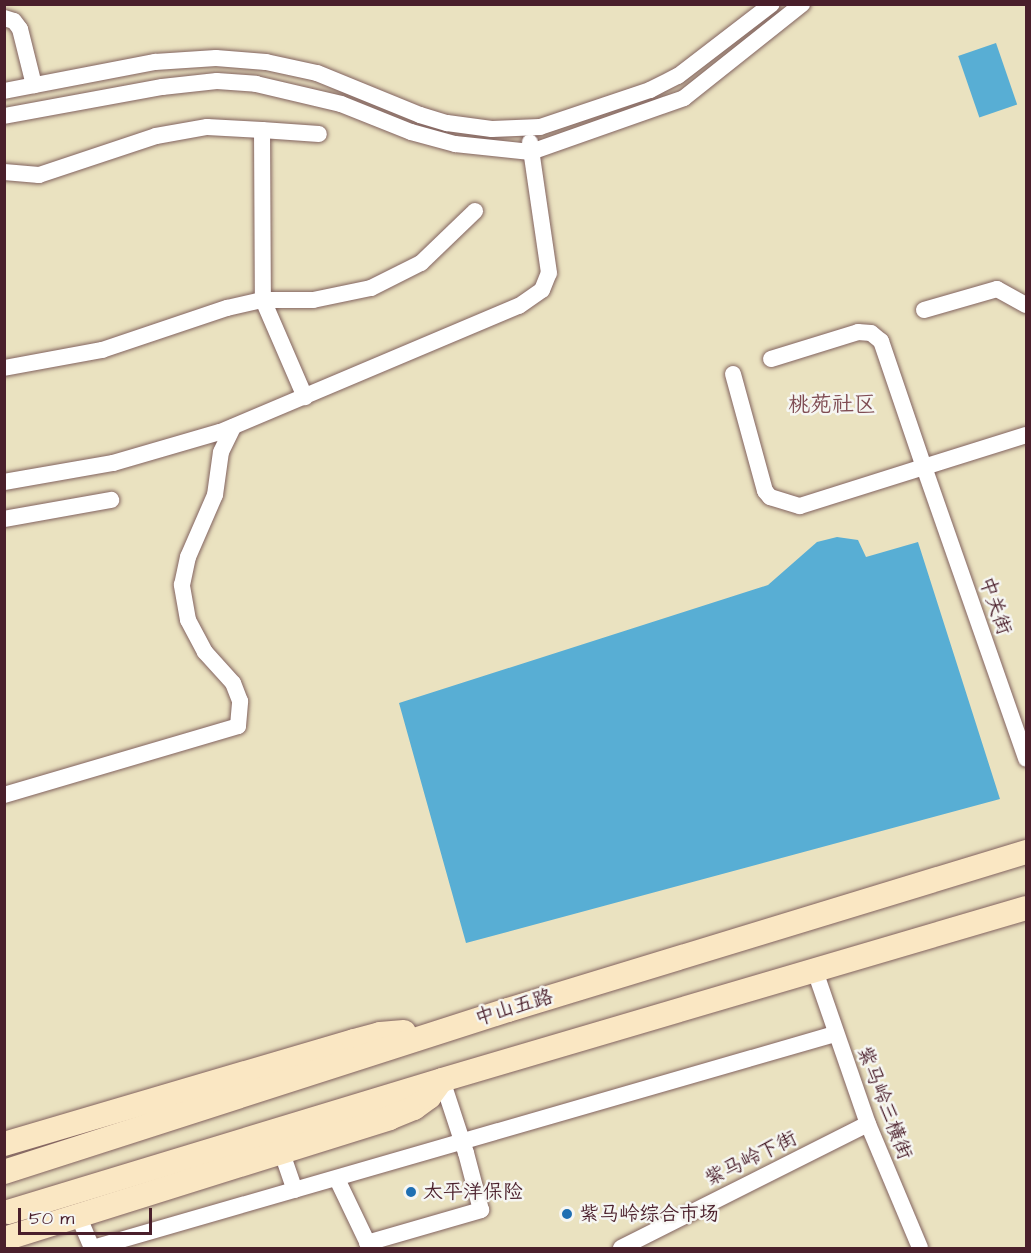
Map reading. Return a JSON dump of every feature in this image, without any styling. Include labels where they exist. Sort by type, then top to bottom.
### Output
[{"type":"main road","name":"中山五路","points":[[4,1172],[430,1035],[1026,852]]},
{"type":"main road","points":[[8,1212],[442,1080],[1026,908]]},
{"type":"main road","points":[[4,1144],[371,1036],[399,1031],[430,1035]]},
{"type":"main road","points":[[4,1239],[282,1153],[414,1108],[429,1097],[442,1080]]},
{"type":"street","points":[[4,91],[155,62],[216,58],[266,62],[317,73],[420,115],[447,123],[492,129],[540,127],[650,90],[678,76],[772,4]]},
{"type":"street","points":[[4,116],[162,87],[218,81],[256,84],[341,104],[411,132],[455,144],[531,152],[684,98],[802,4]]},
{"type":"street","points":[[4,18],[14,21],[20,29],[34,85]]},
{"type":"street","points":[[4,172],[39,175],[156,136],[207,127],[319,134]]},
{"type":"street","points":[[4,482],[113,463],[233,427],[519,306],[542,290],[549,273],[528,128]]},
{"type":"street","points":[[262,130],[263,300],[305,397]]},
{"type":"street","points":[[4,368],[102,350],[227,308],[263,300],[313,300],[371,288],[421,263],[475,211]]},
{"type":"street","points":[[924,310],[997,289],[1026,305]]},
{"type":"street","name":"中关街","points":[[771,359],[858,332],[871,333],[881,341],[1026,759]]},
{"type":"street","points":[[733,374],[765,491],[770,497],[800,506],[1026,435]]},
{"type":"street","points":[[4,795],[238,726],[240,701],[233,683],[206,652],[188,620],[182,585],[188,557],[215,495],[221,453],[233,427]]},
{"type":"street","points":[[4,519],[111,500]]},
{"type":"street","name":"紫马岭三横街","points":[[815,970],[835,1034],[868,1124],[920,1248]]},
{"type":"street","points":[[78,1215],[93,1248],[835,1034]]},
{"type":"street","points":[[337,1179],[368,1246],[481,1210],[466,1153],[442,1080]]},
{"type":"street","name":"紫马岭下街","points":[[621,1248],[868,1124]]},
{"type":"street","points":[[282,1153],[295,1191]]},
{"type":"water","points":[[996,43],[1017,104],[979,117],[958,56]]},
{"type":"water","points":[[837,537],[858,540],[866,557],[918,542],[1000,799],[466,943],[399,703],[768,585],[817,542]]},
{"type":"place","name":"太平洋保险","points":[[411,1192]]},
{"type":"place","name":"紫马岭综合市场","points":[[567,1214]]},
{"type":"district","name":"桃苑社区","points":[[832,405]]}]
